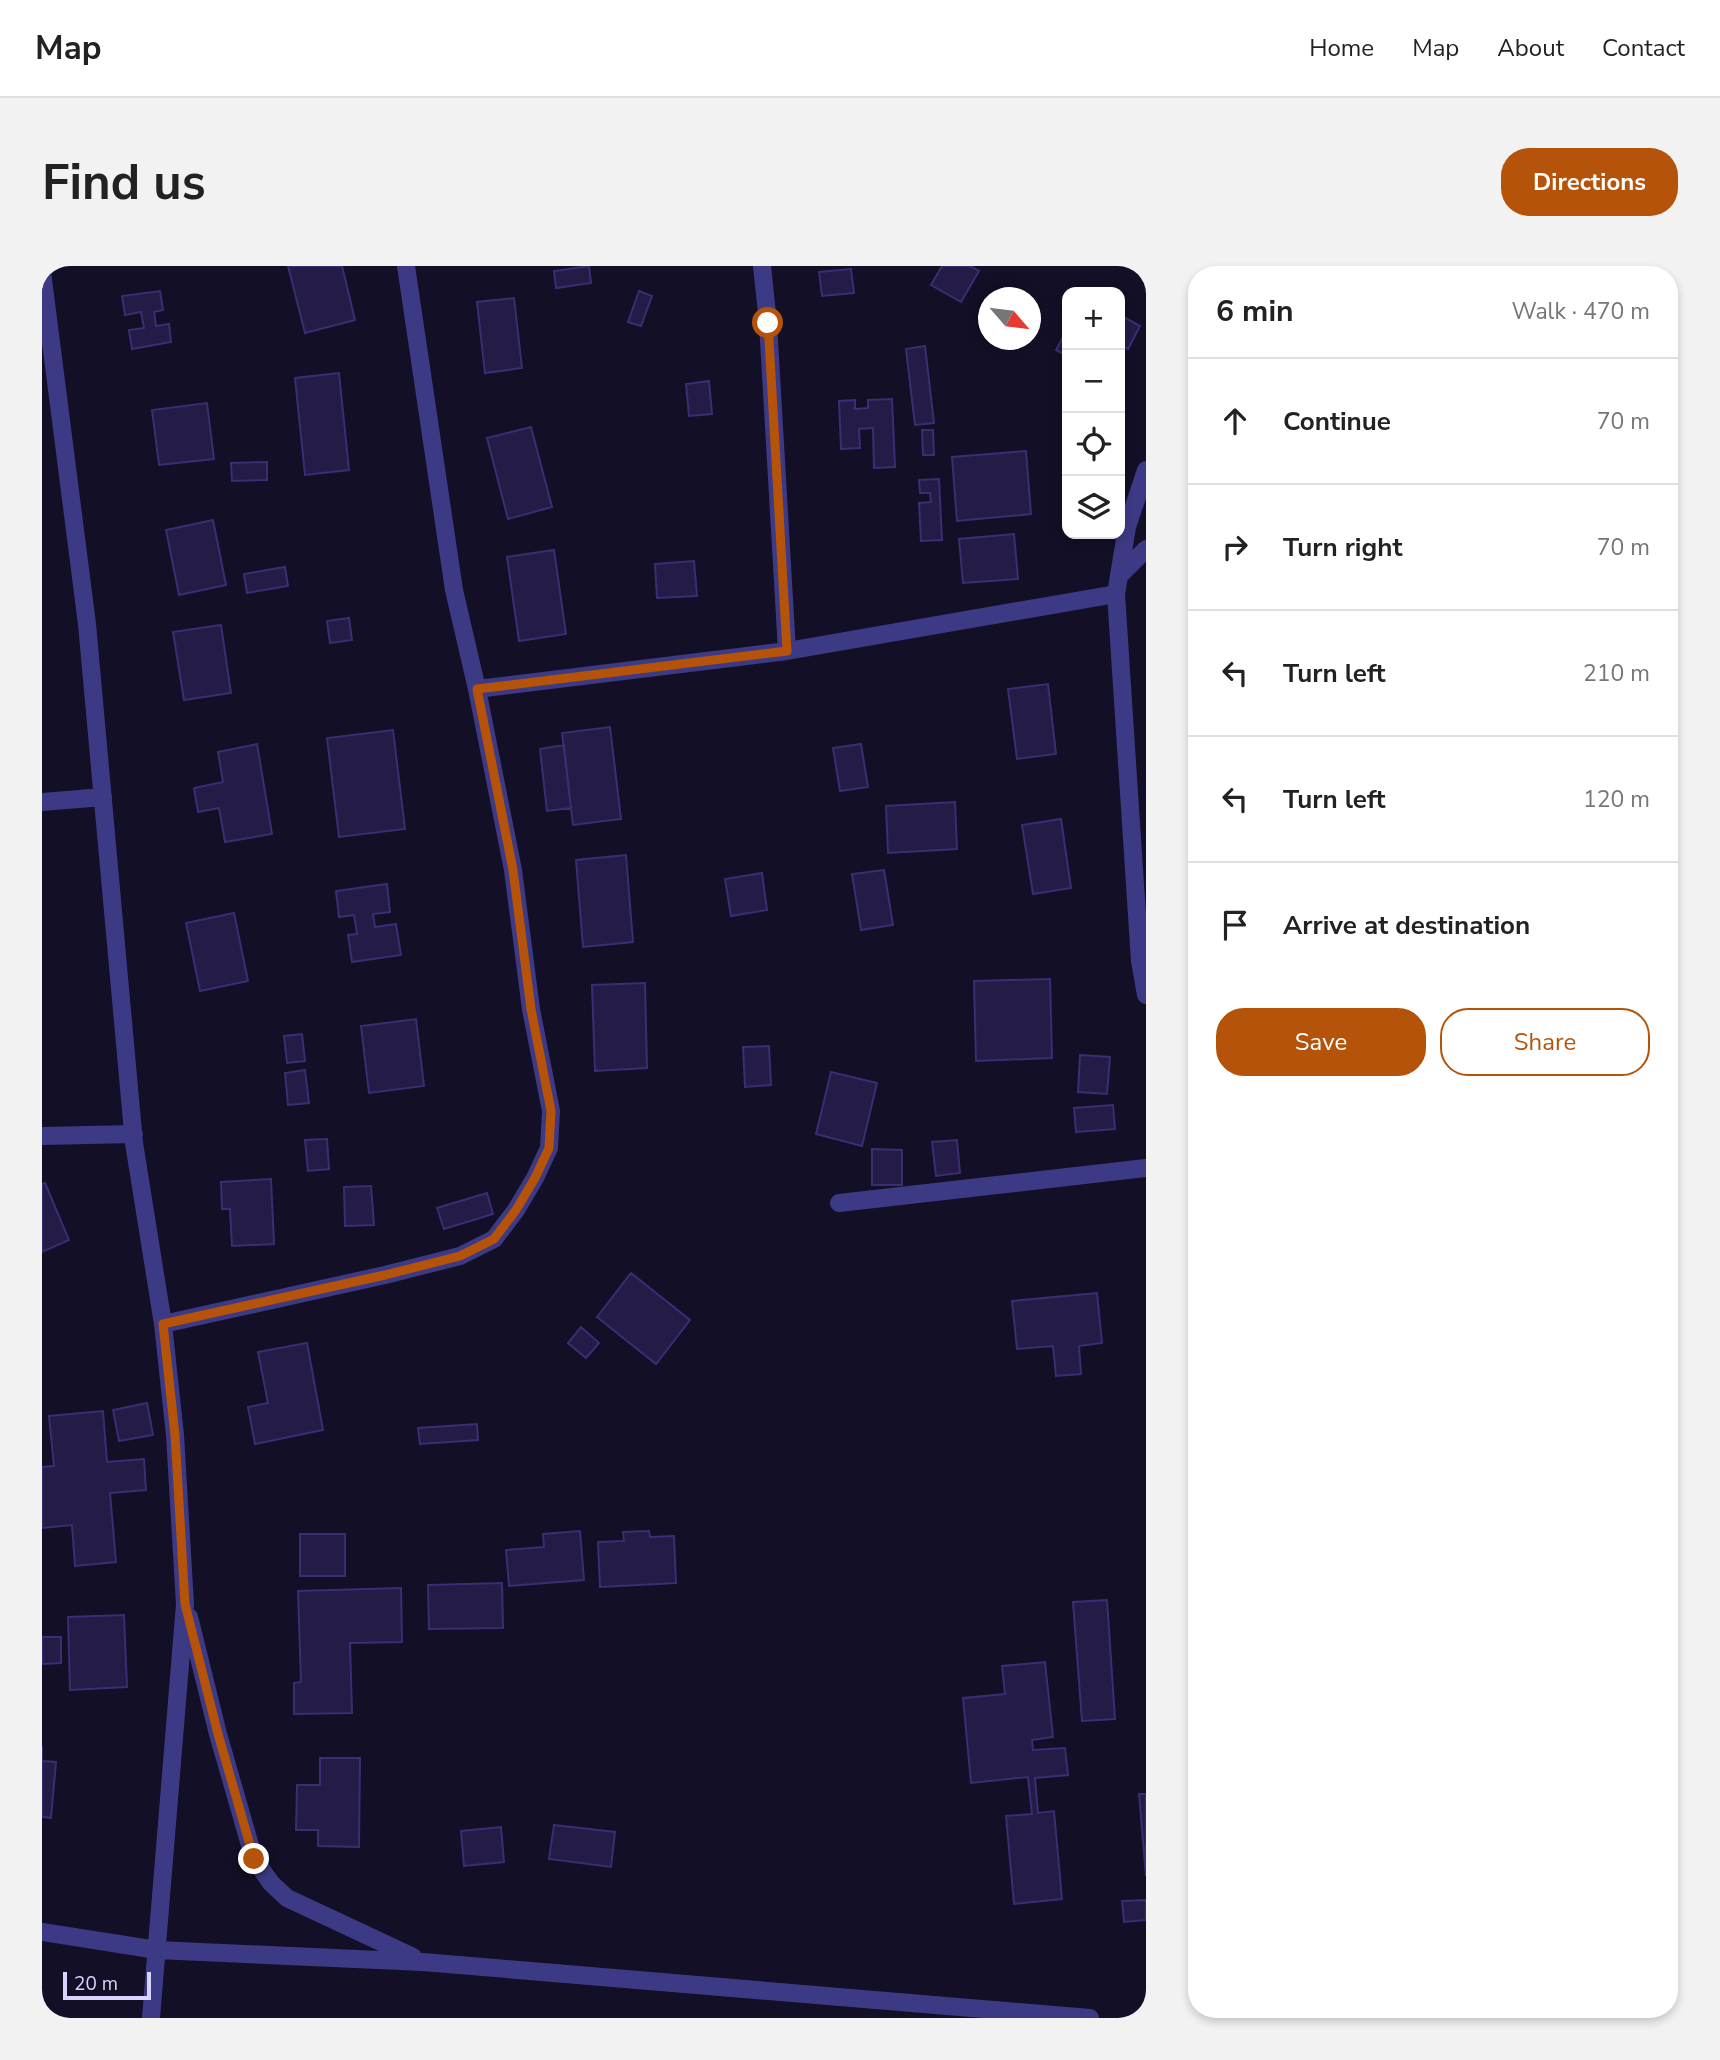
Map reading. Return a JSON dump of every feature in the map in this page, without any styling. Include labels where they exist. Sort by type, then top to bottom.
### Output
[{"type":"street","points":[[163,1324],[460,1256],[494,1239],[516,1210],[549,1148],[551,1111],[531,1009],[513,870],[454,590],[406,266]]},
{"type":"street","points":[[762,266],[768,323],[787,651]]},
{"type":"street","points":[[42,272],[86,610],[134,1134],[163,1324],[175,1435],[185,1604],[151,2018]]},
{"type":"street","points":[[1146,470],[1127,527],[1116,594],[1139,948],[1146,995]]},
{"type":"street","points":[[1119,576],[1146,549]]},
{"type":"street","points":[[477,689],[787,651],[1116,594]]},
{"type":"street","points":[[42,802],[103,797]]},
{"type":"street","points":[[42,1136],[134,1134]]},
{"type":"street","points":[[839,1203],[1146,1168]]},
{"type":"street","points":[[185,1604],[218,1734],[254,1859],[271,1883],[287,1898],[423,1962]]},
{"type":"street","points":[[42,1932],[157,1950],[423,1962],[1090,2018]]},
{"type":"building","points":[[288,266],[342,266],[355,320],[305,333]]},
{"type":"building","points":[[589,266],[591,283],[556,288],[554,271]]},
{"type":"building","points":[[942,266],[970,266],[979,271],[961,302],[931,285]]},
{"type":"building","points":[[851,269],[854,293],[822,296],[819,272]]},
{"type":"building","points":[[160,291],[163,310],[154,312],[156,326],[169,324],[171,342],[132,349],[129,330],[144,328],[141,312],[125,315],[122,296]]},
{"type":"building","points":[[639,291],[652,296],[641,326],[628,322]]},
{"type":"building","points":[[514,298],[522,368],[485,373],[477,302]]},
{"type":"building","points":[[1125,318],[1140,326],[1128,349],[1125,347]]},
{"type":"building","points":[[1062,339],[1062,353],[1056,350]]},
{"type":"building","points":[[925,346],[934,423],[915,425],[906,349]]},
{"type":"building","points":[[339,373],[349,470],[305,475],[295,378]]},
{"type":"building","points":[[709,381],[712,414],[689,416],[686,384]]},
{"type":"building","points":[[892,399],[895,467],[874,468],[873,428],[859,429],[860,448],[841,449],[839,401],[855,400],[855,409],[868,408],[868,400]]},
{"type":"building","points":[[207,403],[214,459],[159,465],[152,410]]},
{"type":"building","points":[[531,427],[552,507],[508,519],[487,438]]},
{"type":"building","points":[[922,430],[933,430],[934,455],[923,455]]},
{"type":"building","points":[[1026,451],[1031,514],[957,521],[952,457]]},
{"type":"building","points":[[267,462],[267,480],[232,481],[231,463]]},
{"type":"building","points":[[939,479],[942,540],[921,541],[919,503],[931,502],[930,493],[920,493],[919,480]]},
{"type":"building","points":[[213,520],[226,585],[179,595],[166,530]]},
{"type":"building","points":[[1014,534],[1018,579],[963,583],[959,539]]},
{"type":"building","points":[[554,550],[566,634],[519,641],[507,557]]},
{"type":"building","points":[[694,561],[697,596],[657,598],[655,564]]},
{"type":"building","points":[[285,567],[288,586],[247,593],[244,574]]},
{"type":"building","points":[[349,618],[352,640],[330,643],[327,621]]},
{"type":"building","points":[[221,625],[231,693],[184,700],[173,632]]},
{"type":"building","points":[[1048,684],[1056,754],[1017,759],[1008,689]]},
{"type":"building","points":[[610,727],[621,819],[573,825],[562,733]]},
{"type":"building","points":[[393,730],[405,829],[339,837],[327,738]]},
{"type":"building","points":[[257,744],[272,834],[225,842],[219,808],[198,812],[194,788],[223,782],[218,752]]},
{"type":"building","points":[[861,744],[868,787],[840,791],[833,748]]},
{"type":"building","points":[[564,745],[571,808],[547,811],[540,749]]},
{"type":"building","points":[[955,802],[957,849],[888,853],[886,806]]},
{"type":"building","points":[[1061,819],[1071,888],[1033,894],[1022,825]]},
{"type":"building","points":[[626,855],[633,942],[583,947],[576,860]]},
{"type":"building","points":[[884,870],[893,925],[861,930],[852,874]]},
{"type":"building","points":[[762,873],[767,910],[731,916],[725,879]]},
{"type":"building","points":[[387,884],[390,912],[373,914],[375,927],[396,924],[401,955],[352,962],[348,935],[357,934],[354,915],[339,917],[336,891]]},
{"type":"building","points":[[234,913],[248,981],[200,991],[186,923]]},
{"type":"building","points":[[1050,979],[1052,1058],[976,1061],[974,981]]},
{"type":"building","points":[[645,983],[647,1068],[595,1071],[592,985]]},
{"type":"building","points":[[416,1019],[424,1086],[369,1093],[361,1026]]},
{"type":"building","points":[[302,1034],[305,1061],[287,1063],[284,1036]]},
{"type":"building","points":[[769,1046],[771,1085],[745,1087],[743,1047]]},
{"type":"building","points":[[1080,1055],[1110,1057],[1107,1094],[1078,1092]]},
{"type":"building","points":[[305,1070],[309,1103],[288,1105],[285,1073]]},
{"type":"building","points":[[831,1072],[877,1083],[862,1146],[816,1134]]},
{"type":"building","points":[[1113,1105],[1115,1129],[1076,1132],[1074,1108]]},
{"type":"building","points":[[327,1139],[329,1169],[308,1171],[305,1140]]},
{"type":"building","points":[[957,1140],[960,1173],[936,1176],[932,1142]]},
{"type":"building","points":[[872,1149],[902,1150],[902,1185],[872,1185]]},
{"type":"building","points":[[271,1179],[274,1244],[232,1246],[230,1209],[222,1209],[221,1182]]},
{"type":"building","points":[[45,1183],[69,1240],[42,1252],[42,1184]]},
{"type":"building","points":[[371,1186],[374,1225],[345,1226],[344,1187]]},
{"type":"building","points":[[487,1193],[493,1214],[444,1229],[437,1208]]},
{"type":"building","points":[[631,1273],[690,1320],[656,1364],[597,1317]]},
{"type":"building","points":[[1097,1293],[1102,1343],[1079,1346],[1081,1374],[1056,1376],[1053,1346],[1017,1349],[1012,1301]]},
{"type":"building","points":[[581,1327],[599,1343],[586,1358],[568,1343]]},
{"type":"building","points":[[307,1343],[323,1430],[255,1444],[248,1407],[268,1403],[258,1352]]},
{"type":"building","points":[[147,1403],[153,1435],[119,1441],[113,1410]]},
{"type":"building","points":[[103,1411],[107,1462],[144,1459],[146,1490],[110,1493],[116,1562],[75,1566],[72,1525],[42,1528],[42,1467],[54,1466],[49,1416]]},
{"type":"building","points":[[477,1424],[478,1440],[420,1444],[418,1428]]},
{"type":"building","points":[[580,1531],[584,1580],[509,1586],[506,1550],[544,1547],[543,1534]]},
{"type":"building","points":[[649,1531],[650,1537],[674,1536],[676,1583],[600,1587],[598,1542],[624,1541],[623,1532]]},
{"type":"building","points":[[300,1534],[345,1534],[345,1576],[300,1576]]},
{"type":"building","points":[[502,1583],[503,1628],[429,1629],[428,1585]]},
{"type":"building","points":[[401,1588],[402,1642],[350,1643],[352,1713],[294,1714],[294,1683],[301,1682],[298,1591]]},
{"type":"building","points":[[1107,1600],[1115,1719],[1082,1721],[1073,1602]]},
{"type":"building","points":[[124,1615],[127,1687],[70,1690],[68,1617]]},
{"type":"building","points":[[42,1637],[61,1637],[61,1663],[42,1664]]},
{"type":"building","points":[[1045,1662],[1053,1737],[1032,1740],[1033,1750],[1065,1748],[1068,1775],[1035,1778],[1038,1813],[1054,1811],[1062,1899],[1014,1904],[1006,1816],[1032,1814],[1028,1777],[971,1783],[963,1698],[1005,1694],[1002,1666]]},
{"type":"building","points":[[320,1758],[360,1758],[359,1847],[318,1846],[318,1830],[296,1830],[297,1785],[320,1785]]},
{"type":"building","points":[[42,1761],[56,1762],[51,1818],[42,1817]]},
{"type":"building","points":[[1139,1794],[1146,1794],[1146,1876]]},
{"type":"building","points":[[554,1825],[615,1832],[611,1867],[549,1859]]},
{"type":"building","points":[[501,1827],[504,1862],[464,1866],[461,1831]]},
{"type":"building","points":[[1146,1900],[1146,1920],[1124,1922],[1122,1901]]},
{"type":"route","points":[[254,1859],[218,1734],[185,1604],[175,1435],[163,1324],[460,1256],[494,1239],[516,1210],[549,1148],[551,1111],[531,1009],[513,870],[477,689],[787,651],[768,323]]}]
